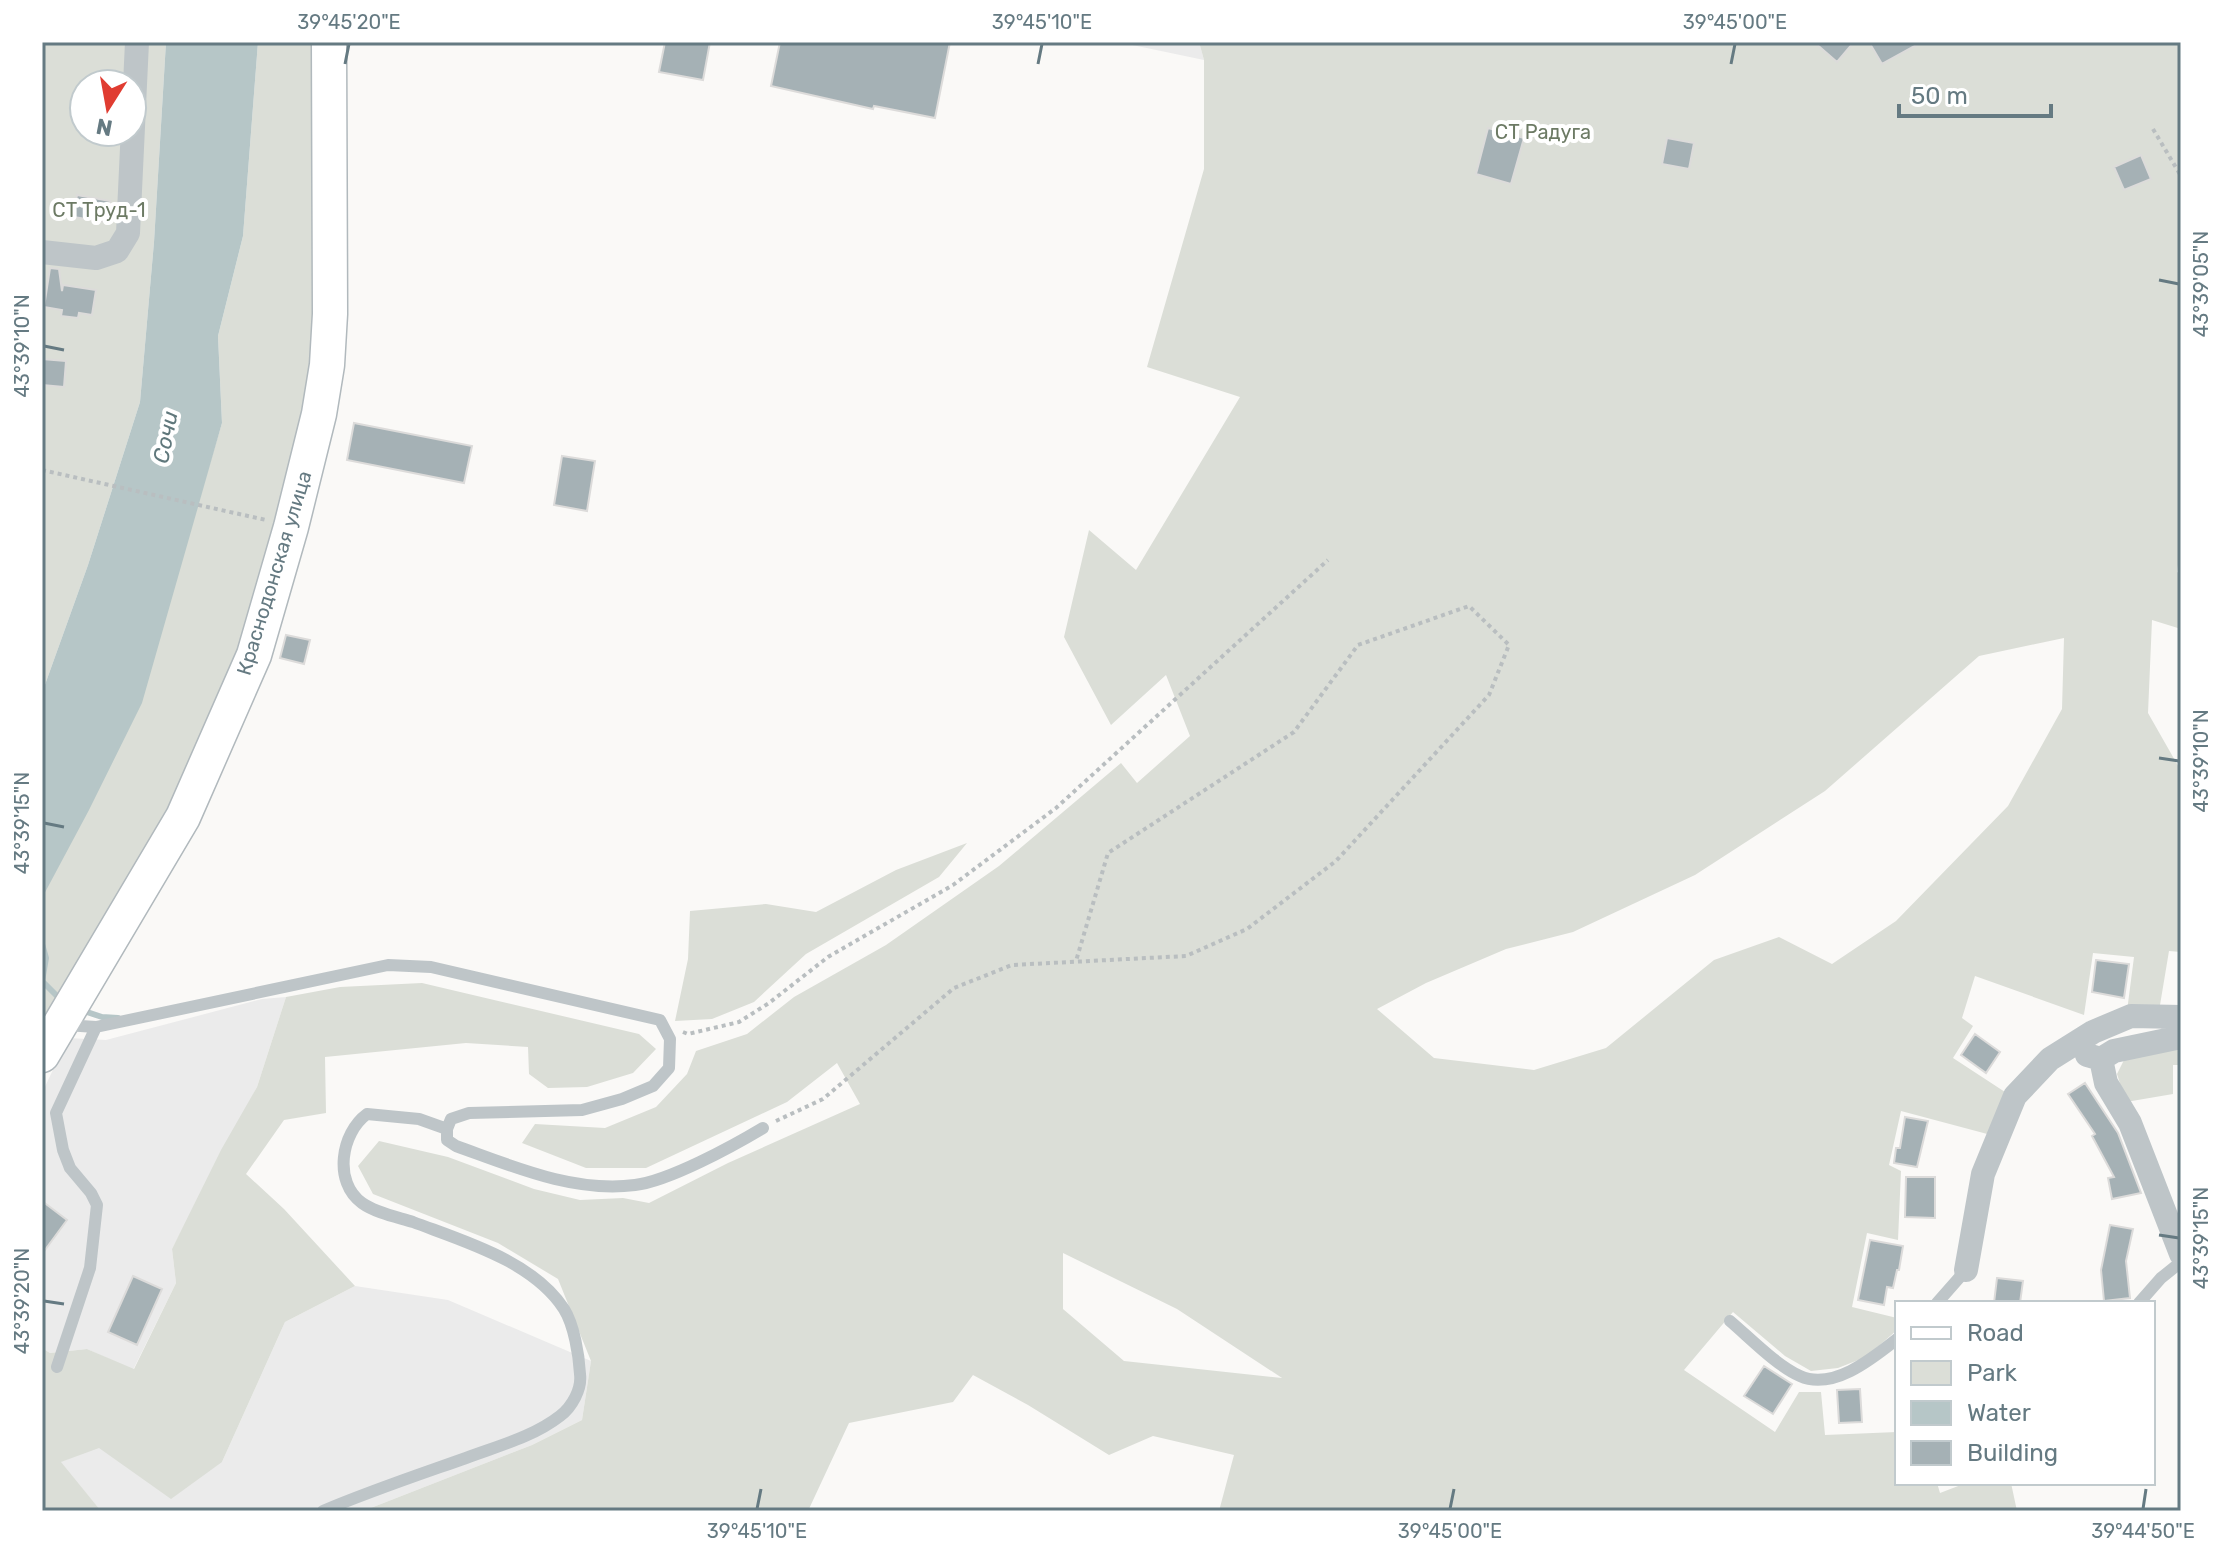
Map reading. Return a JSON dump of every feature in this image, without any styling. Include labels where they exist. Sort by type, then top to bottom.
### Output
[{"type":"street","points":[[42,252],[96,258],[117,251],[128,233],[137,42]]},
{"type":"street","name":"Краснодонская улица","points":[[42,1055],[183,817],[254,655],[291,527],[319,414],[327,365],[330,314],[329,42]]},
{"type":"street","points":[[1966,1270],[1983,1174],[2015,1096],[2050,1059],[2093,1032],[2131,1016],[2181,1017]]},
{"type":"street","points":[[2077,1042],[2087,1055],[2101,1059],[2114,1051],[2181,1037]]},
{"type":"street","points":[[2101,1059],[2106,1083],[2130,1123],[2181,1254]]},
{"type":"lane","points":[[61,1025],[96,1027],[388,965],[431,967],[660,1020],[670,1039],[672,1055],[669,1068],[653,1086],[582,1110],[469,1113],[451,1119],[447,1129],[447,1140],[456,1146],[522,1170],[567,1181],[613,1186],[638,1185],[686,1168],[763,1128]]},
{"type":"lane","points":[[57,1367],[90,1268],[97,1205],[70,1168],[56,1113],[96,1027]]},
{"type":"lane","points":[[323,1511],[521,1438],[562,1415],[580,1386],[581,1373],[564,1309],[518,1266],[472,1244],[364,1205],[349,1192],[343,1168],[348,1139],[357,1122],[367,1114],[419,1119],[447,1129]]},
{"type":"lane","points":[[2141,1301],[2161,1278],[2181,1262]]},
{"type":"lane","points":[[1939,1301],[1966,1270]]},
{"type":"lane","points":[[1730,1321],[1801,1377],[1817,1380],[1839,1375],[1870,1361],[1895,1341]]},
{"type":"path","points":[[2153,129],[2181,176]]},
{"type":"path","points":[[42,470],[279,523]]},
{"type":"path","points":[[660,1020],[688,1034],[739,1022],[828,957],[953,885],[1056,808],[1328,560]]},
{"type":"path","points":[[763,1128],[823,1099],[954,988],[1012,965],[1186,956],[1247,929],[1336,861],[1489,695],[1509,645],[1469,606],[1358,645],[1294,732],[1108,853],[1076,961]]},
{"type":"shaded area","points":[[1118,42],[1199,42],[1204,60]]},
{"type":"shaded area","points":[[286,997],[257,1087],[172,1249],[176,1283],[133,1370],[87,1349],[50,1353],[42,1348],[42,1093],[68,1038],[106,1040],[262,999]]},
{"type":"shaded area","points":[[355,1286],[448,1300],[591,1361],[582,1420],[532,1445],[363,1511],[101,1511],[60,1462],[99,1447],[222,1462],[285,1322]]},
{"type":"green space","name":"СТ Труд-1","points":[[42,42],[166,42],[154,242],[140,402],[88,565],[42,693]]},
{"type":"green space","points":[[258,42],[317,42],[317,357],[247,649],[171,815],[42,1035],[42,897],[197,506],[222,423],[218,336],[243,236]]},
{"type":"green space","name":"СТ Радуга","points":[[1199,42],[2181,42],[2181,541],[2177,572],[2181,574],[2181,629],[2152,620],[2148,713],[2181,771],[2181,952],[2169,951],[2159,1011],[2127,1011],[2134,957],[2093,953],[2084,1015],[1975,976],[1962,1018],[1973,1026],[1953,1058],[2005,1092],[1991,1135],[1901,1111],[1889,1165],[1901,1171],[1898,1240],[1867,1233],[1852,1307],[1895,1318],[1895,1332],[1866,1357],[1838,1368],[1811,1371],[1785,1356],[1733,1312],[1684,1370],[1775,1432],[1799,1392],[1821,1392],[1825,1435],[1895,1432],[1895,1485],[1938,1485],[1940,1493],[1961,1485],[2011,1485],[2017,1511],[1219,1511],[1234,1455],[1153,1436],[1109,1455],[973,1375],[953,1402],[849,1423],[808,1511],[363,1511],[532,1445],[582,1420],[591,1361],[558,1279],[498,1243],[373,1194],[358,1166],[379,1141],[448,1157],[534,1189],[580,1200],[623,1198],[649,1203],[728,1163],[860,1104],[837,1063],[787,1102],[646,1168],[586,1168],[522,1143],[535,1124],[605,1128],[656,1107],[687,1074],[696,1051],[747,1034],[794,997],[886,945],[999,866],[1121,763],[1137,783],[1190,736],[1166,675],[1111,725],[1064,637],[1089,530],[1136,570],[1240,397],[1147,367],[1204,169],[1204,60]],"holes":[[[2064,638],[2062,709],[2008,806],[1896,921],[1832,964],[1779,937],[1714,960],[1606,1048],[1534,1070],[1434,1058],[1377,1009],[1426,983],[1506,949],[1573,932],[1695,875],[1825,791],[1979,656]],[[1063,1253],[1177,1309],[1282,1378],[1124,1361],[1063,1309]]]},
{"type":"green space","points":[[967,843],[939,877],[806,954],[754,1002],[712,1019],[675,1021],[688,959],[690,911],[766,904],[816,912],[896,870]]},
{"type":"green space","points":[[422,983],[639,1034],[656,1049],[633,1073],[587,1087],[548,1088],[529,1074],[528,1047],[466,1043],[325,1057],[326,1113],[284,1120],[246,1174],[284,1209],[355,1286],[285,1322],[222,1462],[171,1499],[99,1448],[61,1462],[101,1511],[42,1511],[42,1348],[50,1353],[87,1349],[134,1369],[176,1283],[172,1249],[221,1150],[257,1087],[286,997],[340,987]]},
{"type":"green space","points":[[2181,1043],[2181,1065],[2173,1065],[2173,1094],[2126,1102],[2117,1074],[2126,1056]]},
{"type":"water","name":"Сочи","points":[[166,42],[258,42],[243,236],[218,336],[222,423],[142,703],[42,898],[42,693],[88,565],[140,402],[154,242]]},
{"type":"building","points":[[665,42],[710,42],[703,80],[659,72]]},
{"type":"building","points":[[780,42],[950,42],[935,118],[874,106],[873,109],[771,86]]},
{"type":"building","points":[[1814,42],[1854,42],[1837,62]]},
{"type":"building","points":[[1869,42],[1922,42],[1882,64]]},
{"type":"building","points":[[1488,128],[1524,138],[1511,184],[1476,174]]},
{"type":"building","points":[[1667,138],[1694,143],[1689,169],[1662,164]]},
{"type":"building","points":[[2141,155],[2151,179],[2124,190],[2114,167]]},
{"type":"building","points":[[77,195],[110,201],[107,222],[73,217]]},
{"type":"building","points":[[50,268],[59,269],[62,291],[63,285],[96,290],[92,315],[79,313],[78,318],[61,316],[62,310],[44,307]]},
{"type":"building","points":[[42,359],[66,361],[64,387],[42,385]]},
{"type":"building","points":[[354,423],[472,446],[464,483],[347,460]]},
{"type":"building","points":[[562,456],[595,461],[587,511],[554,505]]},
{"type":"building","points":[[286,635],[310,640],[304,664],[280,658]]},
{"type":"building","points":[[2096,960],[2129,964],[2124,998],[2092,992]]},
{"type":"building","points":[[1975,1034],[2000,1052],[1986,1073],[1961,1055]]},
{"type":"building","points":[[2085,1083],[2118,1133],[2141,1193],[2112,1199],[2108,1178],[2114,1177],[2092,1136],[2095,1134],[2068,1094]]},
{"type":"building","points":[[1905,1117],[1928,1121],[1917,1167],[1894,1163]]},
{"type":"building","points":[[1906,1177],[1935,1177],[1935,1218],[1905,1217]]},
{"type":"building","points":[[42,1201],[67,1220],[42,1254]]},
{"type":"building","points":[[2110,1225],[2133,1229],[2126,1261],[2130,1298],[2104,1301],[2101,1270]]},
{"type":"building","points":[[1870,1240],[1903,1246],[1899,1270],[1893,1288],[1887,1287],[1884,1305],[1858,1300]]},
{"type":"building","points":[[133,1276],[162,1289],[137,1345],[108,1332]]},
{"type":"building","points":[[1997,1278],[2023,1281],[2020,1301],[1994,1301]]},
{"type":"building","points":[[1764,1366],[1792,1384],[1773,1414],[1744,1396]]},
{"type":"building","points":[[1860,1389],[1862,1422],[1839,1423],[1837,1390]]},
{"type":"waterway","points":[[42,944],[46,958],[42,981],[58,997]]},
{"type":"waterway","points":[[84,1011],[118,1018]]}]
